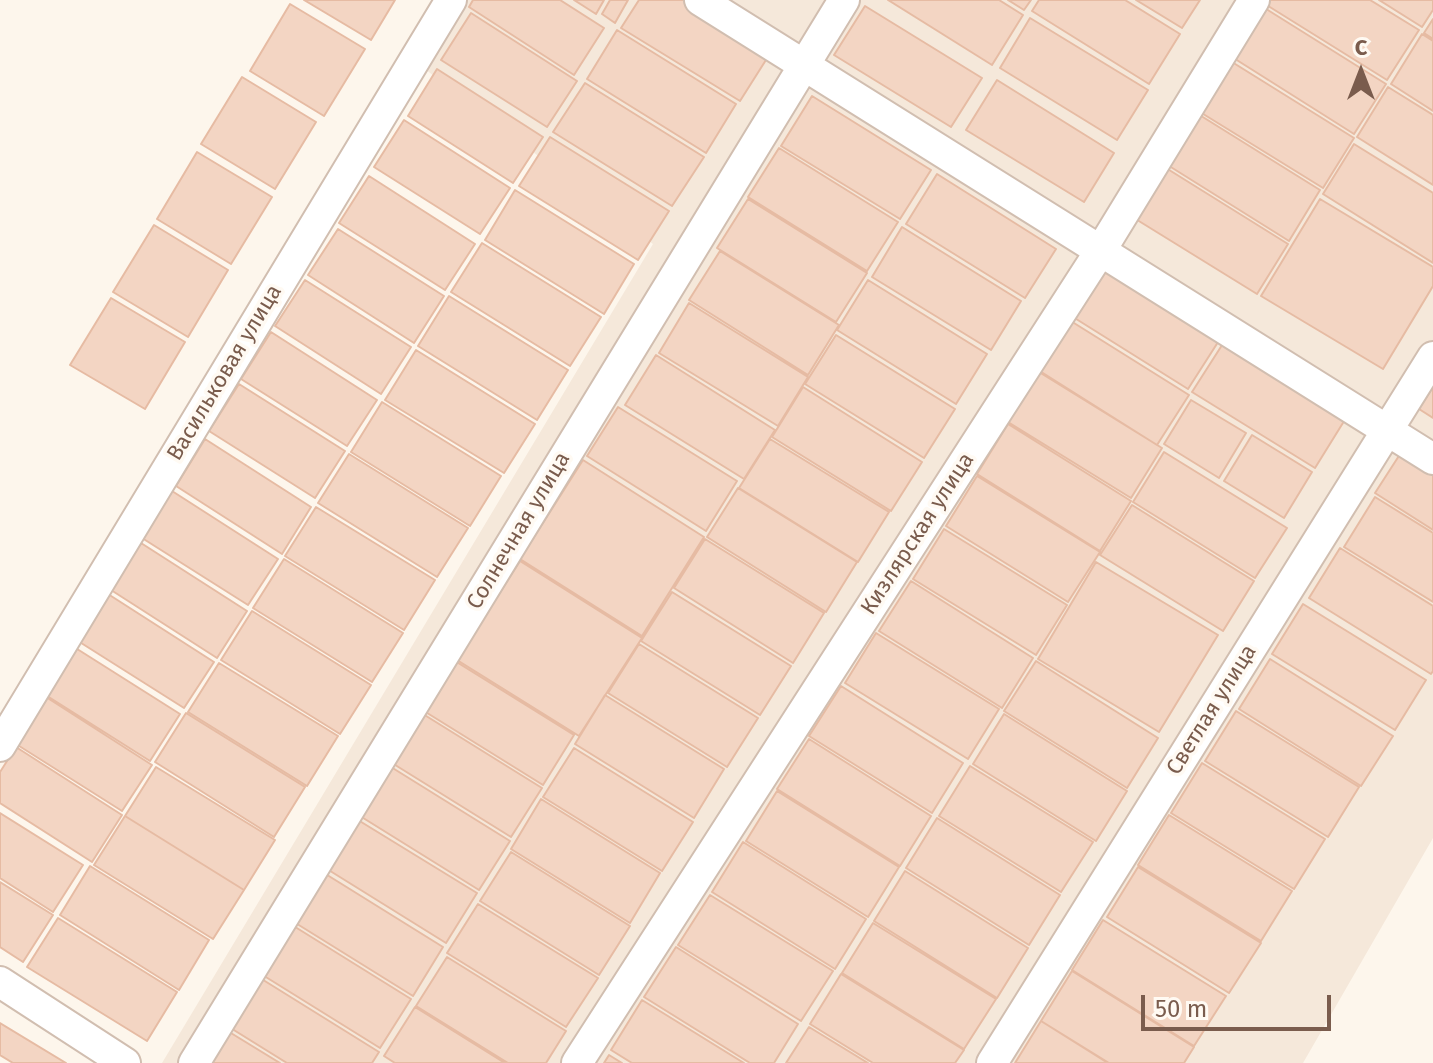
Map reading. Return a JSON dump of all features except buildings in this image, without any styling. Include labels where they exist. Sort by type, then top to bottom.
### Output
[{"type":"street","name":"Васильковая улица","points":[[0,746],[451,0]]},
{"type":"street","points":[[700,0],[1433,459]]},
{"type":"street","name":"Солнечная улица","points":[[194,1063],[844,0]]},
{"type":"street","name":"Кизлярская улица","points":[[577,1063],[1101,250],[1254,0]]},
{"type":"street","name":"Светлая улица","points":[[992,1063],[1433,357]]},
{"type":"street","points":[[0,982],[125,1063]]},
{"type":"shaded area","points":[[437,0],[1433,0],[1433,838],[1303,1063],[162,1063],[653,244],[404,53]]}]
